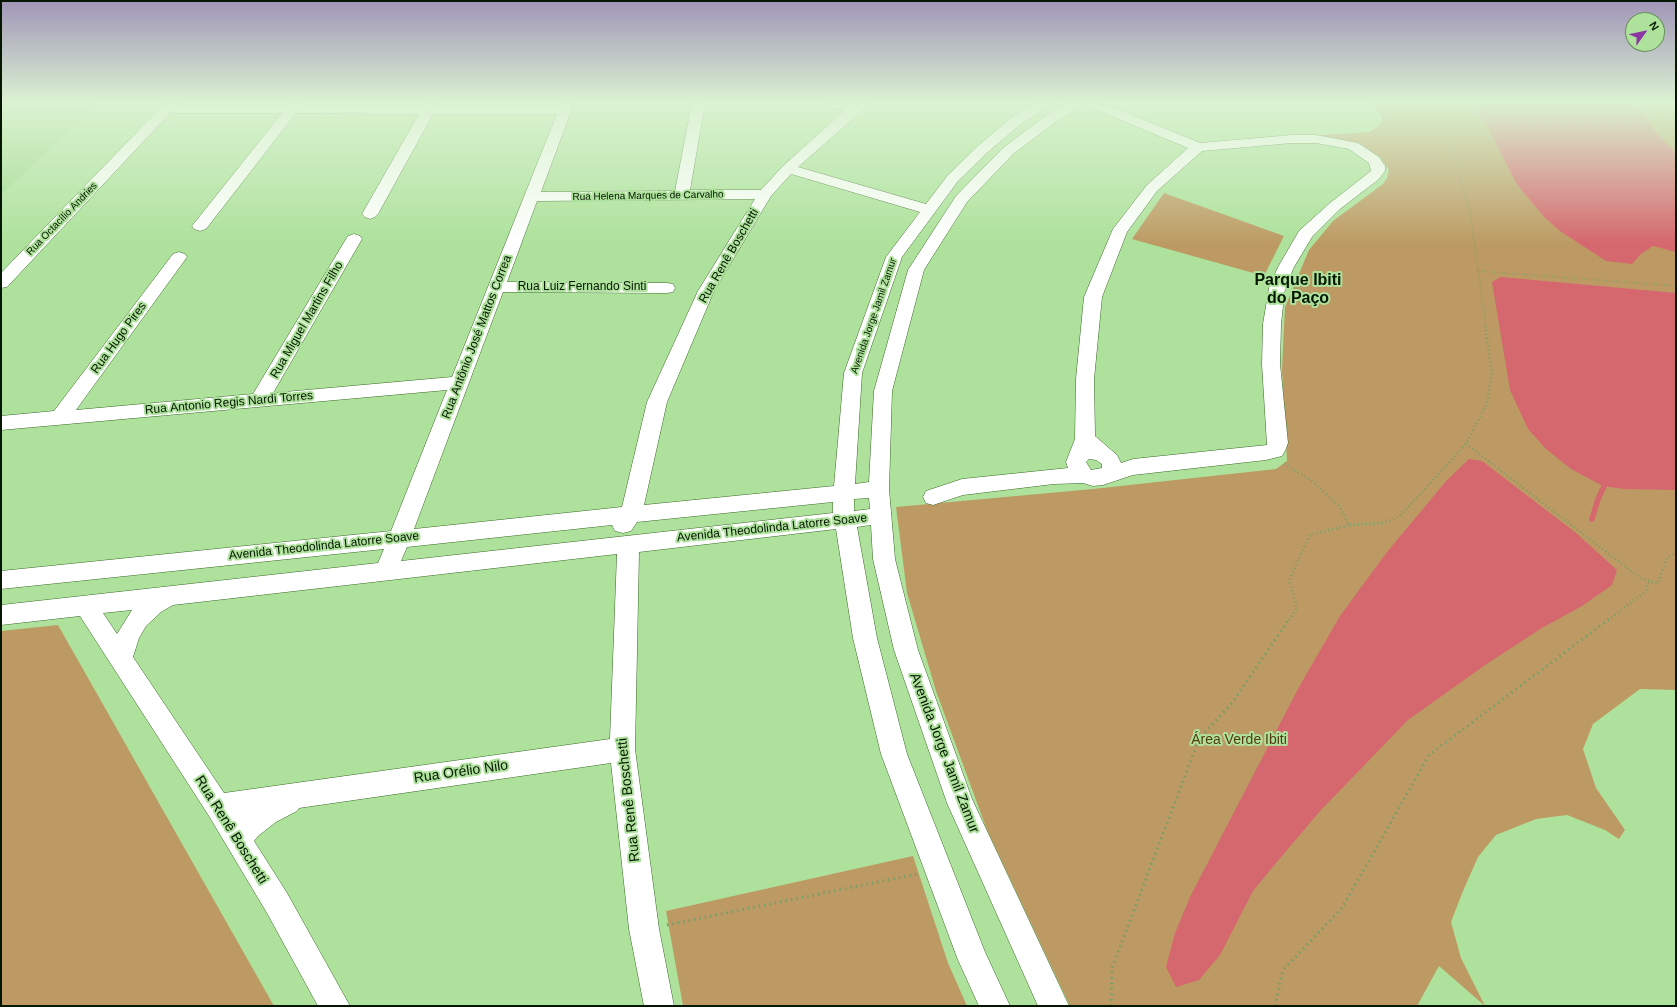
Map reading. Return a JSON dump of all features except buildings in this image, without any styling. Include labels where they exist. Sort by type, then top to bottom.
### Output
[{"type":"street","name":"Rua Octacílio Andries","points":[[1,283],[128,150]]},
{"type":"street","points":[[200,226],[260,150]]},
{"type":"street","points":[[370,214],[406,150]]},
{"type":"street","name":"Rua Antônio José Mattos Correa","points":[[386,572],[458,383],[550,150]]},
{"type":"street","points":[[682,195],[690,150]]},
{"type":"street","name":"Rua Renê Boschetti","points":[[631,515],[657,402],[706,291],[765,194],[788,169],[809,150]]},
{"type":"street","name":"Avenida Jorge Jamil Zamur","points":[[982,150],[953,178],[894,257],[853,374],[844,493],[844,520],[866,638],[894,754],[974,960],[995,1006]]},
{"type":"street","name":"Avenida Jorge Jamil Zamur","points":[[1009,150],[961,199],[916,270],[883,391],[878,489],[884,559],[906,650],[960,803],[1054,1006]]},
{"type":"street","points":[[1081,458],[1085,379],[1094,297],[1120,232],[1152,188],[1195,150]]},
{"type":"street","points":[[933,497],[962,487],[1054,476],[1081,458],[1084,452],[1093,451],[1107,462],[1133,467],[1266,453],[1274,450],[1278,443],[1271,364],[1272,324],[1278,288],[1286,267],[1305,234],[1335,206],[1374,176],[1378,171],[1378,166],[1370,156],[1360,150]]},
{"type":"street","points":[[788,169],[929,210]]},
{"type":"street","name":"Rua Helena Marques de Carvalho","points":[[532,197],[765,194]]},
{"type":"street","name":"Rua Miguel Martins Filho","points":[[259,401],[354,239]]},
{"type":"street","name":"Rua Hugo Pires","points":[[60,418],[179,257]]},
{"type":"street","name":"Rua Luiz Fernando Sinti","points":[[497,287],[667,288]]},
{"type":"street","name":"Rua Antonio Regis Nardi Torres","points":[[1,423],[458,383]]},
{"type":"street","points":[[848,455],[859,458],[880,456]]},
{"type":"street","name":"Avenida Theodolinda Latorre Soave","points":[[6,582],[878,489]]},
{"type":"street","name":"Avenida Theodolinda Latorre Soave","points":[[664,540],[700,527],[808,515],[810,510],[810,502],[807,496]]},
{"type":"street","name":"Avenida Theodolinda Latorre Soave","points":[[585,549],[625,523],[631,515]]},
{"type":"street","name":"Avenida Theodolinda Latorre Soave","points":[[1,615],[881,516]]},
{"type":"street","name":"Rua Renê Boschetti","points":[[628,544],[622,749],[644,929],[659,1006]]},
{"type":"street","points":[[852,563],[862,558],[871,557],[884,559]]},
{"type":"street","points":[[121,658],[128,636],[138,619],[153,605],[168,596]]},
{"type":"street","name":"Rua Renê Boschetti","points":[[86,606],[218,807],[238,842],[277,903],[335,1006]]},
{"type":"street","name":"Rua Orélio Nilo","points":[[218,807],[622,749]]},
{"type":"street","name":"Rua Orélio Nilo","points":[[238,842],[248,826],[266,813],[301,795]]},
{"type":"path","points":[[1111,1006],[1112,968],[1199,739],[1232,703],[1297,608],[1288,580],[1310,535],[1349,525],[1383,523],[1400,516],[1466,444],[1487,403],[1492,373],[1470,212],[1451,150]]},
{"type":"path","points":[[1477,271],[1676,286]]},
{"type":"path","points":[[1466,444],[1639,577],[1657,584],[1667,558],[1676,552]]},
{"type":"path","points":[[1266,453],[1311,480],[1340,506],[1349,525]]},
{"type":"path","points":[[1275,1006],[1282,970],[1342,908],[1429,755],[1646,591],[1649,582]]},
{"type":"path","points":[[644,929],[939,870]]},
{"type":"shaded area","points":[[1,150],[48,150],[1,195]]},
{"type":"shaded area","points":[[1499,150],[1673,150],[1676,153],[1676,252],[1653,246],[1641,254],[1632,264],[1606,261],[1560,231],[1545,218],[1515,181]]},
{"type":"shaded area","points":[[1501,277],[1676,293],[1676,490],[1624,489],[1603,486],[1571,469],[1546,449],[1528,429],[1510,390],[1492,282]]},
{"type":"shaded area","points":[[1469,459],[1482,461],[1576,533],[1617,570],[1612,585],[1582,606],[1542,628],[1488,663],[1408,720],[1321,810],[1253,891],[1220,955],[1199,980],[1176,987],[1166,967],[1175,933],[1191,895],[1299,687],[1340,616],[1387,552],[1447,480]]},
{"type":"green space","name":"Área Verde Ibiti","points":[[1366,150],[1676,150],[1676,690],[1640,689],[1593,724],[1583,749],[1596,788],[1625,830],[1619,839],[1605,830],[1567,815],[1536,819],[1496,835],[1478,857],[1451,922],[1461,958],[1485,1006],[1439,966],[1417,1006],[1070,1006],[987,830],[936,691],[907,593],[896,507],[1093,489],[1276,469],[1287,461],[1282,369],[1285,307],[1309,250],[1333,221],[1383,184],[1387,178],[1389,170],[1380,157]]},
{"type":"green space","points":[[1164,193],[1284,236],[1264,276],[1132,239]]},
{"type":"green space","points":[[58,625],[274,1006],[1,1006],[1,631]]},
{"type":"green space","points":[[913,856],[948,963],[967,1006],[683,1006],[666,911]]},
{"type":"waterway","points":[[1592,519],[1598,499],[1607,480]]},
{"type":"district","name":"Parque Ibiti do Paço","points":[[1298,290]]}]
